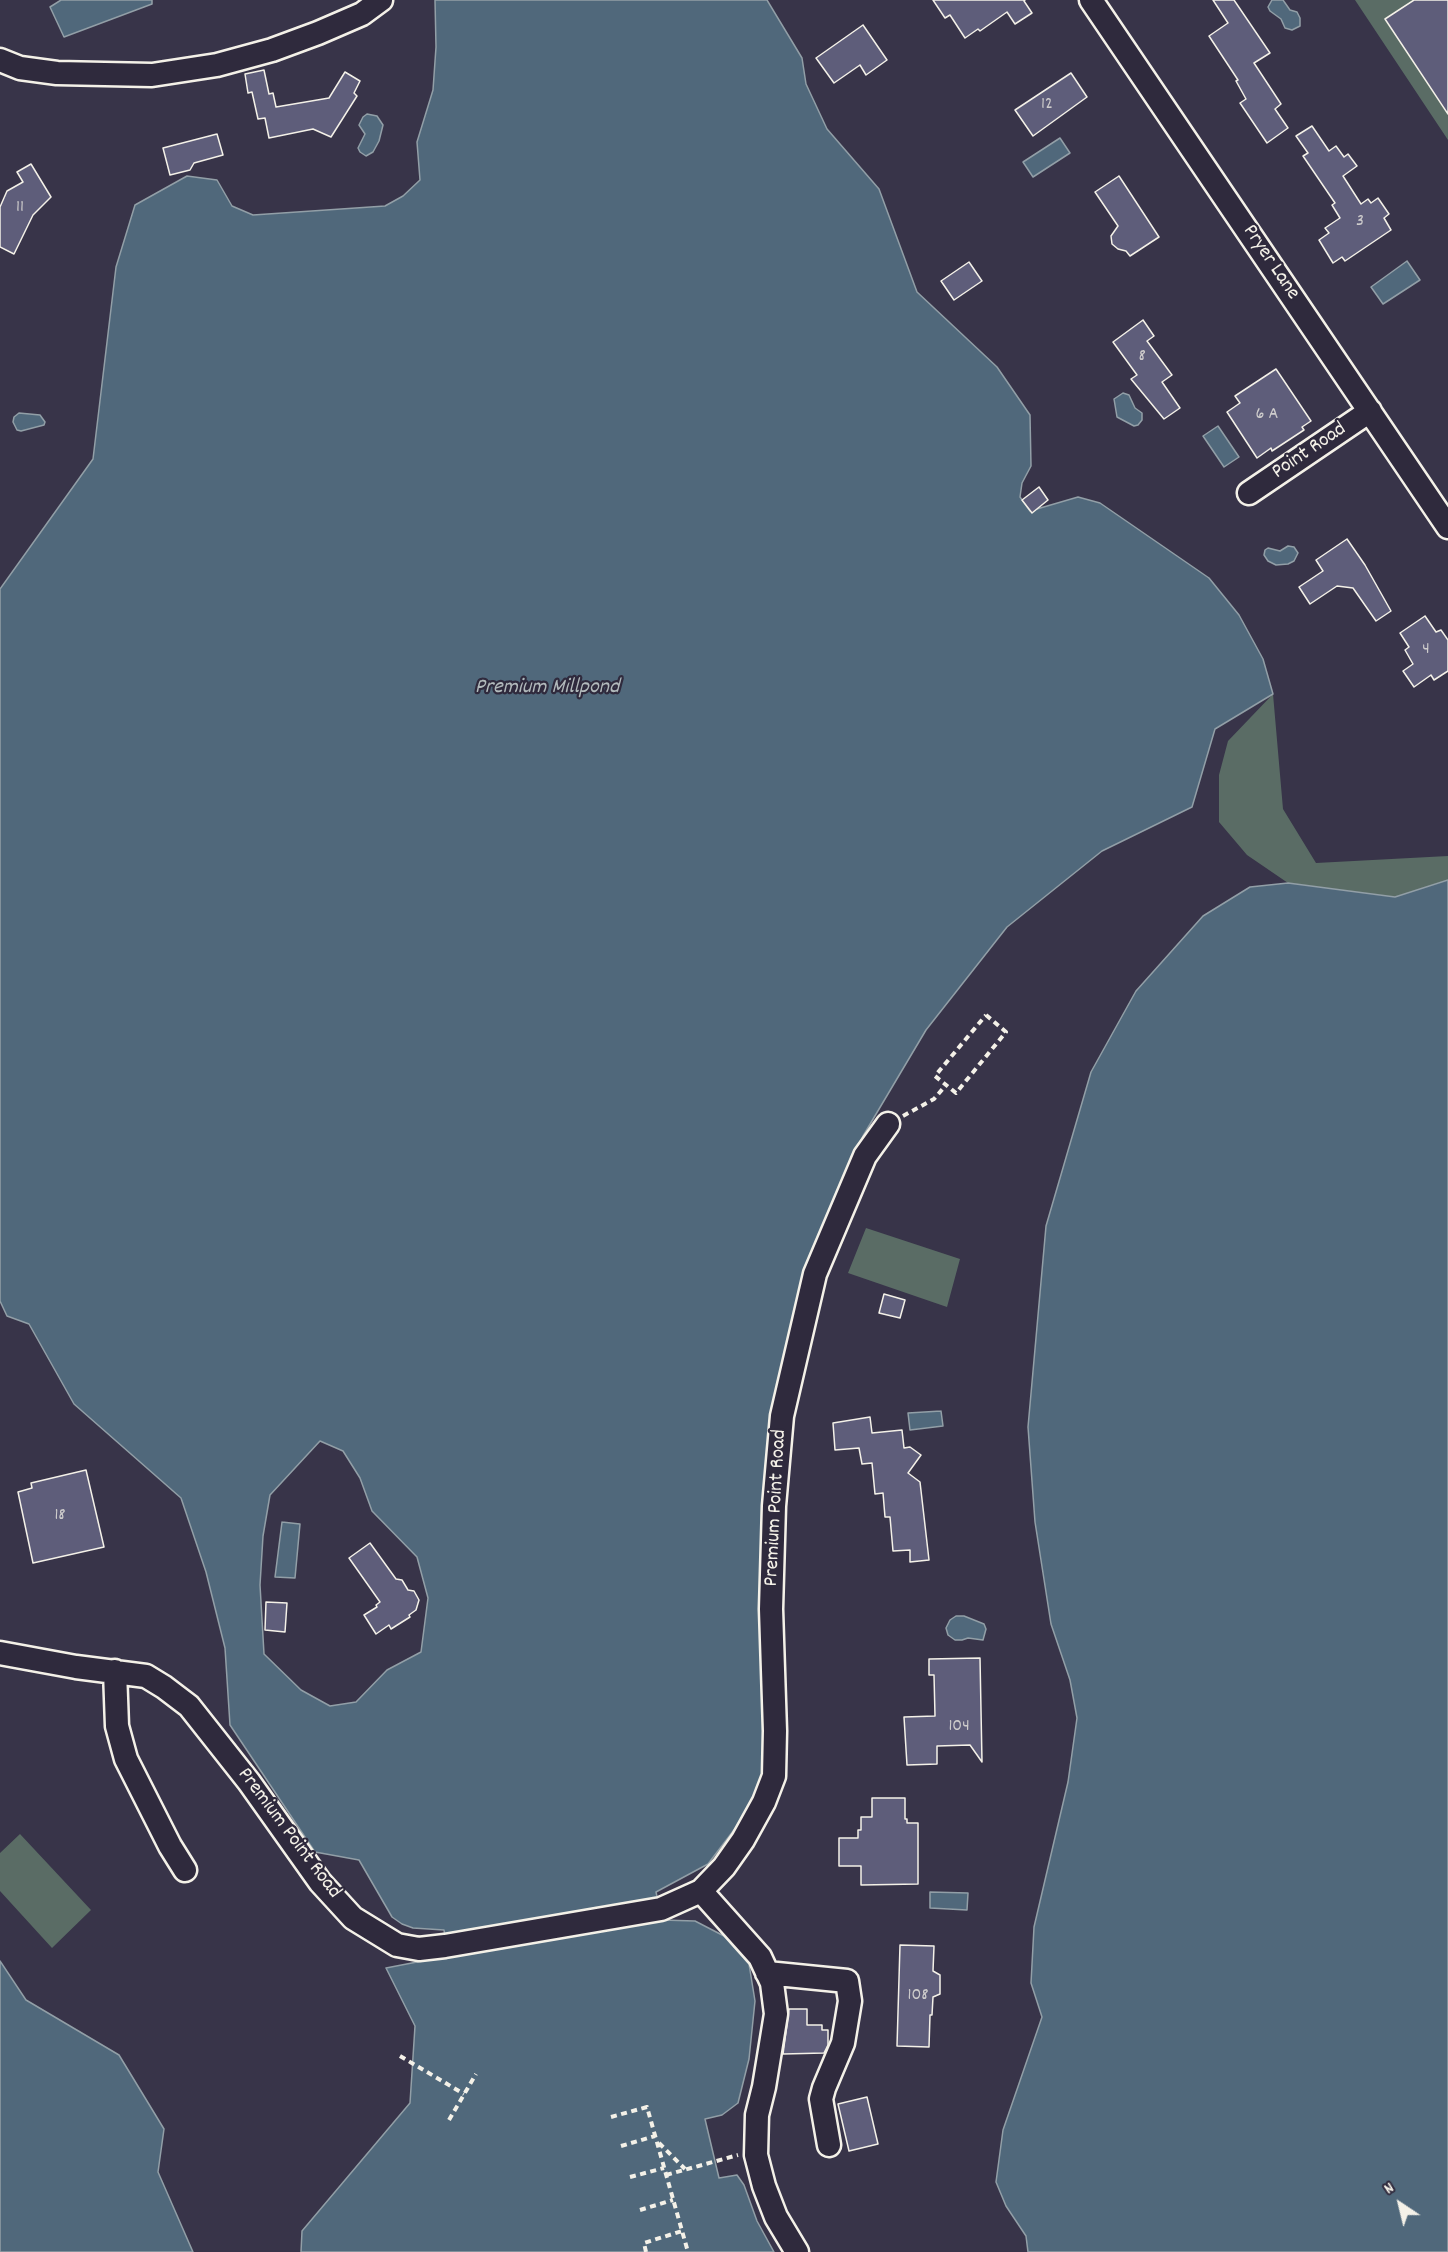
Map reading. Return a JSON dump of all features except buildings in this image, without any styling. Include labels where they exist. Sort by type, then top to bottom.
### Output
[{"type":"street","points":[[0,60],[20,68],[57,73],[153,75],[217,65],[272,50],[318,33],[362,14],[381,0]]},
{"type":"street","name":"Pryer Lane","points":[[1091,0],[1448,527]]},
{"type":"street","name":"Point Road","points":[[1250,493],[1370,411]]},
{"type":"street","name":"Premium Point Road","points":[[0,1653],[76,1667],[146,1676],[189,1706],[249,1782],[320,1882],[353,1918],[377,1935],[397,1945],[419,1949],[446,1946],[661,1909],[701,1890],[724,1866],[743,1840],[764,1802],[774,1776],[775,1731],[771,1609],[774,1506],[782,1416],[815,1274],[865,1156],[888,1124]]},
{"type":"street","points":[[115,1671],[117,1726],[126,1759],[170,1846],[185,1870]]},
{"type":"street","points":[[701,1890],[760,1957],[772,1983],[776,2014],[757,2115],[756,2150],[764,2186],[776,2217],[797,2252]]},
{"type":"street","points":[[767,1973],[847,1981],[850,2001],[843,2043],[821,2099],[829,2145]]},
{"type":"path","points":[[986,1015],[1006,1032],[956,1093],[946,1085],[935,1076],[986,1015]]},
{"type":"path","points":[[888,1124],[934,1099],[946,1085]]},
{"type":"path","points":[[400,2056],[464,2094]]},
{"type":"path","points":[[449,2120],[476,2074]]},
{"type":"path","points":[[611,2117],[647,2107],[688,2252]]},
{"type":"path","points":[[656,2138],[686,2170]]},
{"type":"path","points":[[621,2146],[656,2138]]},
{"type":"path","points":[[666,2175],[756,2150]]},
{"type":"path","points":[[630,2177],[664,2168]]},
{"type":"path","points":[[640,2210],[673,2200]]},
{"type":"path","points":[[646,2252],[644,2242],[682,2231]]},
{"type":"green space","points":[[1355,0],[1448,0],[1448,140]]},
{"type":"green space","points":[[1273,694],[1283,809],[1316,863],[1448,856],[1448,880],[1395,897],[1288,883],[1247,855],[1219,822],[1219,775],[1228,741]]},
{"type":"green space","points":[[866,1228],[960,1259],[947,1307],[848,1273]]},
{"type":"green space","points":[[20,1834],[91,1910],[52,1948],[0,1891],[0,1853]]},
{"type":"water","points":[[61,0],[152,0],[152,4],[64,37],[50,7]]},
{"type":"water","name":"Premium Millpond","points":[[435,0],[767,0],[802,58],[806,84],[827,129],[879,189],[917,292],[997,367],[1030,415],[1031,466],[1022,483],[1020,497],[1030,511],[1078,497],[1100,503],[1209,578],[1239,615],[1263,659],[1273,694],[1215,729],[1192,807],[1102,851],[1007,927],[926,1030],[863,1136],[803,1280],[776,1392],[765,1520],[763,1775],[743,1818],[708,1864],[656,1892],[662,1920],[695,1921],[724,1936],[749,1964],[755,2001],[749,2059],[738,2103],[722,2115],[705,2119],[719,2178],[737,2175],[744,2185],[757,2221],[774,2252],[301,2252],[302,2231],[410,2103],[415,2026],[386,1968],[448,1956],[444,1930],[413,1928],[402,1924],[392,1917],[359,1860],[315,1852],[230,1725],[225,1648],[206,1572],[181,1498],[74,1404],[29,1324],[7,1316],[0,1301],[0,589],[93,459],[116,267],[135,205],[187,176],[217,180],[232,206],[253,215],[385,206],[403,196],[420,180],[417,142],[433,90],[436,47]],"holes":[[[320,1441],[343,1451],[360,1478],[372,1511],[417,1557],[428,1598],[421,1652],[387,1670],[356,1702],[330,1706],[301,1690],[264,1654],[260,1585],[263,1536],[270,1495]]]},
{"type":"water","points":[[1272,0],[1283,0],[1290,10],[1297,12],[1300,26],[1292,30],[1285,28],[1281,19],[1268,7]]},
{"type":"water","points":[[367,114],[377,116],[383,125],[379,141],[373,152],[366,156],[358,148],[365,134],[359,125]]},
{"type":"water","points":[[1060,138],[1070,153],[1033,177],[1023,162]]},
{"type":"water","points":[[1407,261],[1420,280],[1383,304],[1371,287]]},
{"type":"water","points":[[1123,393],[1129,395],[1135,408],[1142,413],[1142,420],[1138,425],[1134,426],[1117,417],[1114,399]]},
{"type":"water","points":[[19,413],[40,415],[45,422],[44,425],[17,430],[13,422],[14,417]]},
{"type":"water","points":[[1218,426],[1239,457],[1224,467],[1203,436]]},
{"type":"water","points":[[1288,546],[1294,547],[1298,553],[1294,561],[1288,564],[1276,565],[1268,561],[1264,555],[1268,548],[1280,551]]},
{"type":"water","points":[[1448,880],[1448,2252],[1028,2252],[1026,2236],[1006,2206],[996,2182],[1003,2130],[1042,2017],[1031,1983],[1034,1927],[1068,1782],[1077,1718],[1070,1680],[1051,1624],[1035,1522],[1028,1427],[1046,1226],[1091,1072],[1136,991],[1203,916],[1250,887],[1288,883],[1395,897]]},
{"type":"water","points":[[941,1411],[943,1426],[910,1430],[908,1413]]},
{"type":"water","points":[[282,1522],[300,1524],[295,1578],[275,1577]]},
{"type":"water","points":[[956,1616],[964,1616],[984,1624],[986,1629],[983,1640],[968,1638],[955,1640],[948,1635],[946,1628],[950,1620]]},
{"type":"water","points":[[930,1892],[968,1893],[967,1910],[930,1908]]},
{"type":"water","points":[[0,1961],[26,2000],[119,2055],[164,2129],[158,2172],[193,2252],[0,2252]]}]
